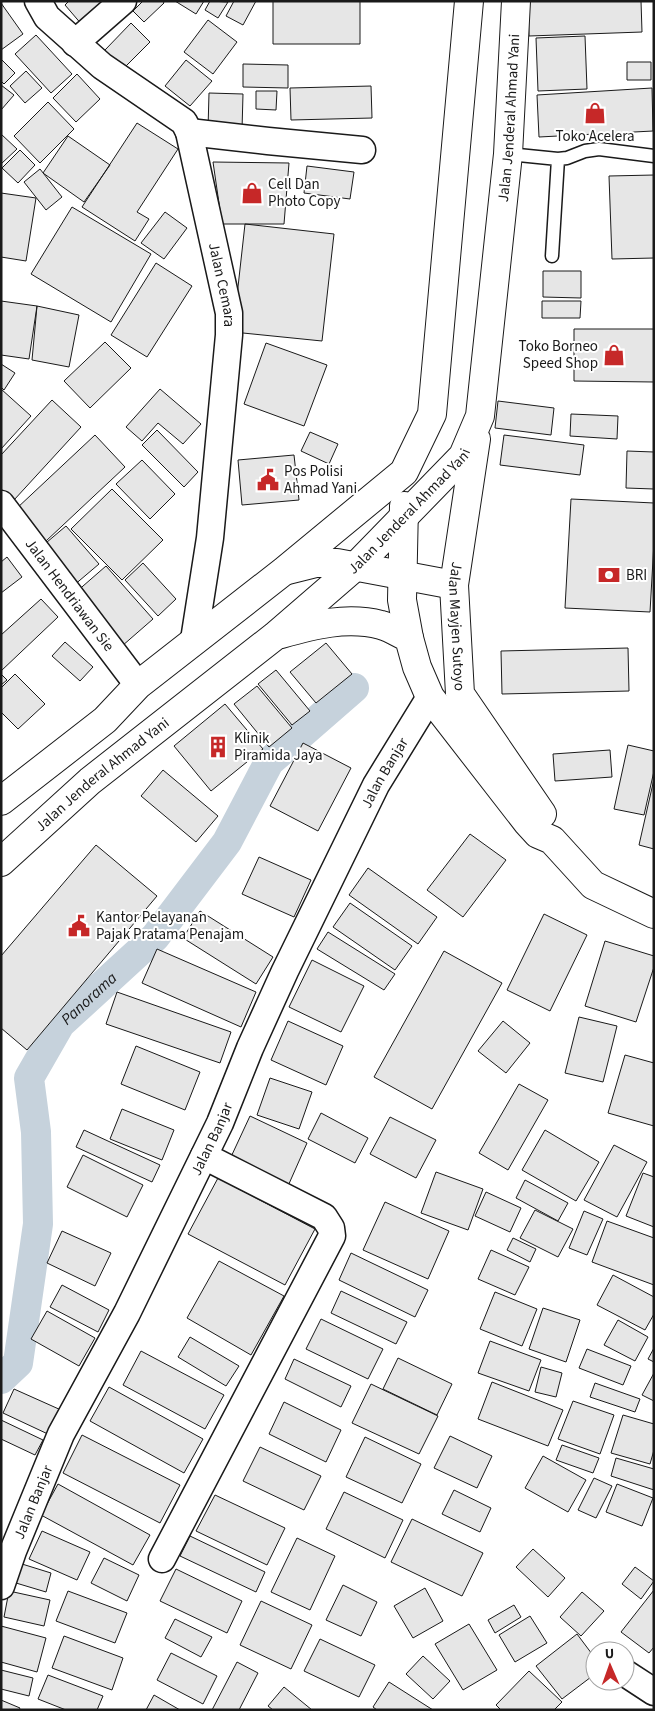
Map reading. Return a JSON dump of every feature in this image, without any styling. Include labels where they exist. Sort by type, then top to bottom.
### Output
[{"type":"main road","name":"Jalan Jenderal Ahmad Yani","points":[[1,801],[105,720],[138,685],[284,571],[404,472],[432,414],[469,1]]},
{"type":"main road","name":"Jalan Jenderal Ahmad Yani","points":[[1,862],[90,781],[275,636],[356,566],[463,456],[480,416],[508,154],[516,1]]},
{"type":"main road","name":"Jalan Mayjen Sutoyo","points":[[480,416],[454,585],[460,694],[539,809],[548,826],[552,840]]},
{"type":"main road","name":"Jalan Mayjen Sutoyo","points":[[404,472],[402,600],[417,667],[430,697],[538,834],[552,840],[593,885],[654,914]]},
{"type":"main road","points":[[284,571],[316,563],[337,563],[454,585]]},
{"type":"main road","points":[[275,636],[314,625],[351,620],[382,625],[409,638]]},
{"type":"street","points":[[38,1],[47,17],[75,43],[102,66],[184,122],[189,132],[362,150]]},
{"type":"street","points":[[75,43],[124,1]]},
{"type":"street","name":"Jalan Cemara","points":[[189,132],[229,313],[229,335],[210,538],[194,640]]},
{"type":"street","name":"Jalan Hendriawan Sie","points":[[1,504],[138,685]]},
{"type":"street","name":"Jalan Banjar","points":[[1,1586],[13,1551],[62,1434],[127,1313],[220,1123],[250,1048],[285,971],[376,785],[430,697]]},
{"type":"street","points":[[162,1559],[332,1236],[324,1217],[204,1156]]},
{"type":"street","points":[[635,1680],[654,1692]]},
{"type":"lane","points":[[508,154],[558,160],[585,151],[599,149],[654,156]]},
{"type":"lane","points":[[552,256],[558,160]]},
{"type":"building","points":[[69,1],[114,1],[83,26],[65,5]]},
{"type":"building","points":[[143,1],[163,1],[164,3],[144,22],[133,11]]},
{"type":"building","points":[[175,1],[204,1],[196,14]]},
{"type":"building","points":[[210,1],[228,2],[218,18],[205,10]]},
{"type":"building","points":[[234,1],[256,1],[243,25],[226,16]]},
{"type":"building","points":[[273,1],[360,1],[360,44],[273,44]]},
{"type":"building","points":[[528,1],[641,1],[642,32],[529,36]]},
{"type":"building","points":[[1,3],[23,34],[1,50]]},
{"type":"building","points":[[208,20],[237,42],[213,74],[184,52]]},
{"type":"building","points":[[131,23],[150,42],[123,69],[105,50]]},
{"type":"building","points":[[36,35],[72,74],[51,93],[15,54]]},
{"type":"building","points":[[585,36],[587,89],[538,91],[536,38]]},
{"type":"building","points":[[1,59],[15,73],[4,84],[1,81]]},
{"type":"building","points":[[186,60],[212,81],[190,106],[165,86]]},
{"type":"building","points":[[627,62],[651,62],[651,80],[627,80]]},
{"type":"building","points":[[243,64],[288,65],[288,88],[243,87]]},
{"type":"building","points":[[26,71],[42,88],[25,103],[10,86]]},
{"type":"building","points":[[77,74],[100,99],[76,122],[53,98]]},
{"type":"building","points":[[1,85],[14,95],[1,110]]},
{"type":"building","points":[[371,86],[372,118],[291,120],[290,88]]},
{"type":"building","name":"Toko Acelera","points":[[652,88],[653,131],[539,137],[537,95]]},
{"type":"building","points":[[256,91],[277,91],[276,110],[256,109]]},
{"type":"building","points":[[209,93],[243,94],[242,130],[208,129]]},
{"type":"building","points":[[48,102],[74,129],[40,163],[14,136]]},
{"type":"building","points":[[137,123],[178,149],[137,212],[149,219],[135,241],[82,207]]},
{"type":"building","points":[[1,134],[17,149],[1,164]]},
{"type":"building","points":[[68,136],[110,165],[84,202],[43,173]]},
{"type":"building","points":[[20,150],[35,165],[18,183],[2,168]]},
{"type":"building","name":"Cell Dan Photo Copy","points":[[213,162],[289,163],[284,224],[222,224]]},
{"type":"building","points":[[307,166],[354,172],[350,199],[304,193]]},
{"type":"building","points":[[40,169],[62,197],[46,210],[24,182]]},
{"type":"building","points":[[654,175],[654,258],[612,259],[609,176]]},
{"type":"building","points":[[1,193],[36,198],[26,261],[1,257]]},
{"type":"building","points":[[72,207],[151,254],[111,322],[31,274]]},
{"type":"building","points":[[165,212],[187,228],[164,259],[141,243]]},
{"type":"building","points":[[245,224],[334,234],[322,341],[233,332]]},
{"type":"building","points":[[156,263],[192,286],[147,357],[111,335]]},
{"type":"building","points":[[543,271],[581,271],[581,298],[543,297]]},
{"type":"building","points":[[1,301],[37,306],[29,359],[1,355]]},
{"type":"building","points":[[542,301],[581,301],[580,318],[542,318]]},
{"type":"building","points":[[37,306],[79,315],[69,367],[32,360]]},
{"type":"building","name":"Toko Borneo Speed Shop","points":[[574,329],[654,329],[654,382],[574,381]]},
{"type":"building","points":[[105,342],[131,368],[90,408],[64,381]]},
{"type":"building","points":[[266,343],[327,365],[304,426],[244,404]]},
{"type":"building","points":[[1,364],[15,373],[4,390],[1,387]]},
{"type":"building","points":[[1,389],[31,416],[1,449]]},
{"type":"building","points":[[160,389],[201,424],[183,444],[158,423],[142,441],[126,427]]},
{"type":"building","points":[[52,400],[81,427],[14,500],[1,489],[1,455]]},
{"type":"building","points":[[498,401],[554,408],[551,435],[495,428]]},
{"type":"building","points":[[571,414],[618,416],[617,439],[570,436]]},
{"type":"building","points":[[157,430],[198,472],[184,487],[142,445]]},
{"type":"building","points":[[310,432],[338,444],[329,464],[301,451]]},
{"type":"building","points":[[95,435],[125,467],[46,541],[16,509]]},
{"type":"building","points":[[504,435],[584,445],[580,475],[500,465]]},
{"type":"building","points":[[627,451],[654,452],[654,489],[626,488]]},
{"type":"building","name":"Pos Polisi Ahmad Yani","points":[[294,455],[299,500],[242,505],[238,460]]},
{"type":"building","points":[[142,460],[175,494],[150,519],[116,484]]},
{"type":"building","points":[[112,489],[163,540],[122,580],[71,529]]},
{"type":"building","name":"BRI","points":[[571,499],[654,503],[650,612],[565,608]]},
{"type":"building","points":[[66,526],[99,564],[73,586],[40,548]]},
{"type":"building","points":[[7,557],[22,577],[1,593],[1,562]]},
{"type":"building","points":[[143,563],[176,599],[158,616],[125,580]]},
{"type":"building","points":[[106,566],[153,619],[122,646],[75,593]]},
{"type":"building","points":[[41,599],[58,617],[1,671],[1,635]]},
{"type":"building","points":[[65,642],[93,667],[80,681],[52,656]]},
{"type":"building","points":[[326,643],[352,674],[316,703],[290,672]]},
{"type":"building","points":[[628,648],[629,691],[502,694],[501,651]]},
{"type":"building","points":[[276,670],[310,711],[292,725],[258,684]]},
{"type":"building","points":[[1,674],[7,680],[1,685]]},
{"type":"building","points":[[15,674],[45,704],[18,729],[1,712],[1,688]]},
{"type":"building","points":[[257,686],[292,728],[269,747],[234,704]]},
{"type":"building","name":"Klinik Piramida Jaya","points":[[225,704],[263,749],[211,791],[174,746]]},
{"type":"building","points":[[303,743],[351,768],[318,831],[270,806]]},
{"type":"building","points":[[628,745],[654,751],[654,771],[644,815],[614,809]]},
{"type":"building","points":[[610,750],[612,777],[555,781],[553,754]]},
{"type":"building","points":[[163,770],[218,816],[196,842],[141,796]]},
{"type":"building","points":[[654,779],[654,849],[639,845]]},
{"type":"building","points":[[470,834],[506,860],[463,917],[427,890]]},
{"type":"building","name":"Kantor Pelayanan Pajak Pratama Penajam","points":[[96,845],[157,896],[27,1050],[1,1028],[1,956]]},
{"type":"building","points":[[259,857],[311,880],[294,917],[242,894]]},
{"type":"building","points":[[368,868],[437,917],[418,944],[349,895]]},
{"type":"building","points":[[350,903],[412,946],[395,970],[333,927]]},
{"type":"building","points":[[200,911],[273,957],[256,984],[183,938]]},
{"type":"building","points":[[544,914],[587,935],[550,1011],[507,990]]},
{"type":"building","points":[[328,932],[395,974],[384,990],[317,949]]},
{"type":"building","points":[[605,941],[654,956],[654,967],[636,1022],[585,1006]]},
{"type":"building","points":[[157,949],[256,992],[241,1027],[142,983]]},
{"type":"building","points":[[444,951],[502,983],[432,1109],[374,1077]]},
{"type":"building","points":[[312,960],[364,986],[341,1032],[289,1007]]},
{"type":"building","points":[[117,992],[231,1032],[220,1063],[106,1024]]},
{"type":"building","points":[[579,1017],[617,1026],[603,1082],[565,1073]]},
{"type":"building","points":[[288,1021],[343,1046],[326,1085],[271,1060]]},
{"type":"building","points":[[503,1021],[530,1043],[506,1073],[478,1051]]},
{"type":"building","points":[[136,1046],[200,1072],[185,1110],[121,1084]]},
{"type":"building","points":[[625,1055],[654,1063],[654,1126],[608,1113]]},
{"type":"building","points":[[270,1078],[312,1092],[299,1129],[257,1115]]},
{"type":"building","points":[[519,1084],[548,1100],[508,1170],[479,1153]]},
{"type":"building","points":[[122,1109],[174,1130],[162,1160],[110,1139]]},
{"type":"building","points":[[321,1113],[368,1138],[355,1163],[308,1139]]},
{"type":"building","points":[[250,1116],[307,1143],[288,1186],[230,1159]]},
{"type":"building","points":[[390,1117],[436,1140],[416,1178],[370,1154]]},
{"type":"building","points":[[84,1130],[160,1165],[152,1182],[76,1147]]},
{"type":"building","points":[[545,1130],[599,1162],[576,1201],[522,1170]]},
{"type":"building","points":[[614,1145],[647,1162],[617,1217],[584,1200]]},
{"type":"building","points":[[83,1155],[143,1185],[127,1217],[67,1187]]},
{"type":"building","points":[[436,1172],[483,1189],[468,1230],[421,1213]]},
{"type":"building","points":[[643,1173],[654,1177],[654,1227],[626,1216]]},
{"type":"building","points":[[218,1178],[315,1229],[285,1285],[188,1234]]},
{"type":"building","points":[[525,1180],[568,1203],[558,1221],[516,1198]]},
{"type":"building","points":[[486,1192],[521,1208],[510,1232],[475,1216]]},
{"type":"building","points":[[385,1202],[449,1231],[428,1279],[363,1250]]},
{"type":"building","points":[[535,1210],[573,1229],[558,1257],[520,1238]]},
{"type":"building","points":[[584,1211],[603,1219],[587,1255],[569,1248]]},
{"type":"building","points":[[607,1221],[654,1238],[654,1285],[592,1262]]},
{"type":"building","points":[[62,1231],[111,1253],[95,1286],[47,1263]]},
{"type":"building","points":[[513,1238],[536,1249],[530,1262],[507,1250]]},
{"type":"building","points":[[491,1250],[529,1267],[515,1295],[478,1279]]},
{"type":"building","points":[[351,1253],[428,1290],[415,1317],[339,1280]]},
{"type":"building","points":[[219,1261],[284,1296],[251,1355],[187,1318]]},
{"type":"building","points":[[613,1275],[654,1297],[654,1314],[645,1330],[597,1305]]},
{"type":"building","points":[[62,1285],[109,1310],[98,1332],[50,1307]]},
{"type":"building","points":[[341,1291],[407,1322],[396,1344],[331,1313]]},
{"type":"building","points":[[495,1292],[537,1309],[522,1346],[480,1329]]},
{"type":"building","points":[[543,1308],[580,1320],[566,1362],[529,1349]]},
{"type":"building","points":[[47,1311],[95,1338],[79,1366],[31,1339]]},
{"type":"building","points":[[321,1319],[383,1349],[368,1379],[306,1349]]},
{"type":"building","points":[[618,1320],[648,1337],[635,1361],[604,1345]]},
{"type":"building","points":[[190,1337],[239,1366],[226,1386],[178,1357]]},
{"type":"building","points":[[490,1341],[541,1360],[529,1391],[478,1373]]},
{"type":"building","points":[[654,1348],[654,1362],[648,1359]]},
{"type":"building","points":[[587,1349],[631,1366],[623,1385],[579,1368]]},
{"type":"building","points":[[141,1351],[224,1395],[205,1429],[123,1385]]},
{"type":"building","points":[[398,1358],[452,1384],[437,1415],[383,1389]]},
{"type":"building","points":[[294,1359],[351,1386],[341,1407],[285,1379]]},
{"type":"building","points":[[541,1367],[562,1373],[556,1397],[535,1392]]},
{"type":"building","points":[[654,1373],[654,1401],[642,1395]]},
{"type":"building","points":[[492,1382],[563,1410],[548,1446],[478,1419]]},
{"type":"building","points":[[595,1383],[640,1399],[635,1412],[590,1397]]},
{"type":"building","points":[[371,1384],[438,1416],[419,1454],[352,1423]]},
{"type":"building","points":[[109,1387],[203,1439],[184,1473],[90,1421]]},
{"type":"building","points":[[14,1389],[61,1410],[50,1435],[3,1413]]},
{"type":"building","points":[[573,1401],[614,1415],[600,1454],[558,1439]]},
{"type":"building","points":[[284,1402],[341,1430],[326,1462],[269,1434]]},
{"type":"building","points":[[623,1415],[654,1424],[654,1450],[650,1464],[611,1453]]},
{"type":"building","points":[[1,1420],[43,1440],[35,1455],[1,1439]]},
{"type":"building","points":[[82,1435],[180,1485],[160,1523],[63,1473]]},
{"type":"building","points":[[450,1436],[492,1456],[477,1488],[434,1468]]},
{"type":"building","points":[[365,1437],[421,1464],[402,1503],[346,1477]]},
{"type":"building","points":[[562,1445],[599,1458],[593,1473],[556,1460]]},
{"type":"building","points":[[260,1447],[321,1476],[304,1510],[243,1481]]},
{"type":"building","points":[[543,1456],[586,1480],[568,1512],[525,1488]]},
{"type":"building","points":[[616,1458],[654,1469],[654,1490],[611,1476]]},
{"type":"building","points":[[594,1478],[612,1486],[596,1518],[578,1510]]},
{"type":"building","points":[[58,1484],[150,1535],[133,1565],[41,1515]]},
{"type":"building","points":[[617,1484],[653,1498],[642,1526],[606,1512]]},
{"type":"building","points":[[454,1490],[491,1508],[480,1532],[442,1514]]},
{"type":"building","points":[[344,1492],[403,1520],[385,1558],[326,1529]]},
{"type":"building","points":[[215,1495],[285,1528],[267,1565],[196,1531]]},
{"type":"building","points":[[412,1519],[483,1553],[462,1596],[391,1562]]},
{"type":"building","points":[[42,1531],[90,1552],[77,1580],[29,1559]]},
{"type":"building","points":[[190,1536],[265,1572],[256,1592],[180,1556]]},
{"type":"building","points":[[297,1538],[335,1556],[310,1610],[271,1592]]},
{"type":"building","points":[[533,1549],[565,1578],[548,1597],[516,1567]]},
{"type":"building","points":[[104,1558],[139,1575],[127,1601],[91,1583]]},
{"type":"building","points":[[22,1564],[51,1573],[46,1592],[16,1583]]},
{"type":"building","points":[[635,1567],[654,1581],[641,1599],[622,1584]]},
{"type":"building","points":[[176,1569],[242,1601],[227,1633],[160,1601]]},
{"type":"building","points":[[343,1585],[377,1602],[361,1636],[326,1620]]},
{"type":"building","points":[[425,1588],[443,1621],[413,1638],[394,1606]]},
{"type":"building","points":[[654,1590],[654,1647],[649,1653],[621,1632]]},
{"type":"building","points":[[9,1591],[50,1600],[44,1626],[4,1617]]},
{"type":"building","points":[[68,1591],[127,1613],[115,1643],[56,1621]]},
{"type":"building","points":[[582,1592],[604,1611],[581,1636],[560,1617]]},
{"type":"building","points":[[261,1601],[312,1625],[291,1669],[240,1645]]},
{"type":"building","points":[[514,1605],[521,1617],[495,1633],[488,1620]]},
{"type":"building","points":[[530,1616],[547,1643],[515,1662],[499,1635]]},
{"type":"building","points":[[175,1619],[212,1637],[201,1657],[165,1638]]},
{"type":"building","points":[[469,1624],[497,1670],[463,1690],[435,1644]]},
{"type":"building","points":[[1,1626],[46,1638],[37,1672],[1,1662]]},
{"type":"building","points":[[577,1634],[585,1645],[585,1682],[562,1699],[536,1666]]},
{"type":"building","points":[[64,1636],[123,1658],[112,1690],[52,1668]]},
{"type":"building","points":[[320,1639],[375,1665],[359,1697],[304,1671]]},
{"type":"building","points":[[171,1653],[217,1676],[203,1704],[157,1680]]},
{"type":"building","points":[[423,1656],[450,1681],[433,1699],[406,1674]]},
{"type":"building","points":[[237,1662],[258,1673],[239,1710],[212,1710]]},
{"type":"building","points":[[1,1670],[33,1678],[29,1696],[1,1689]]},
{"type":"building","points":[[529,1671],[562,1702],[554,1710],[501,1710],[496,1705]]},
{"type":"building","points":[[48,1675],[103,1696],[97,1710],[66,1710],[38,1699]]},
{"type":"building","points":[[389,1682],[433,1710],[377,1710],[373,1707]]},
{"type":"building","points":[[284,1687],[312,1710],[273,1710],[268,1706]]},
{"type":"building","points":[[154,1695],[180,1710],[146,1710]]},
{"type":"building","points":[[1,1700],[20,1708],[19,1710],[1,1710]]},
{"type":"waterway","name":"Panorama","points":[[1,1379],[18,1363],[38,1224],[36,1132],[29,1078],[60,1024],[155,937],[227,842],[269,762],[354,688]]},
{"type":"place","name":"Toko Acelera","points":[[595,113]]},
{"type":"place","name":"Cell Dan Photo Copy","points":[[252,193]]},
{"type":"place","name":"Toko Borneo Speed Shop","points":[[614,355]]},
{"type":"place","name":"Pos Polisi Ahmad Yani","points":[[268,480]]},
{"type":"place","name":"BRI","points":[[609,575]]},
{"type":"place","name":"Klinik Piramida Jaya","points":[[218,747]]},
{"type":"place","name":"Kantor Pelayanan Pajak Pratama Penajam","points":[[79,926]]}]
